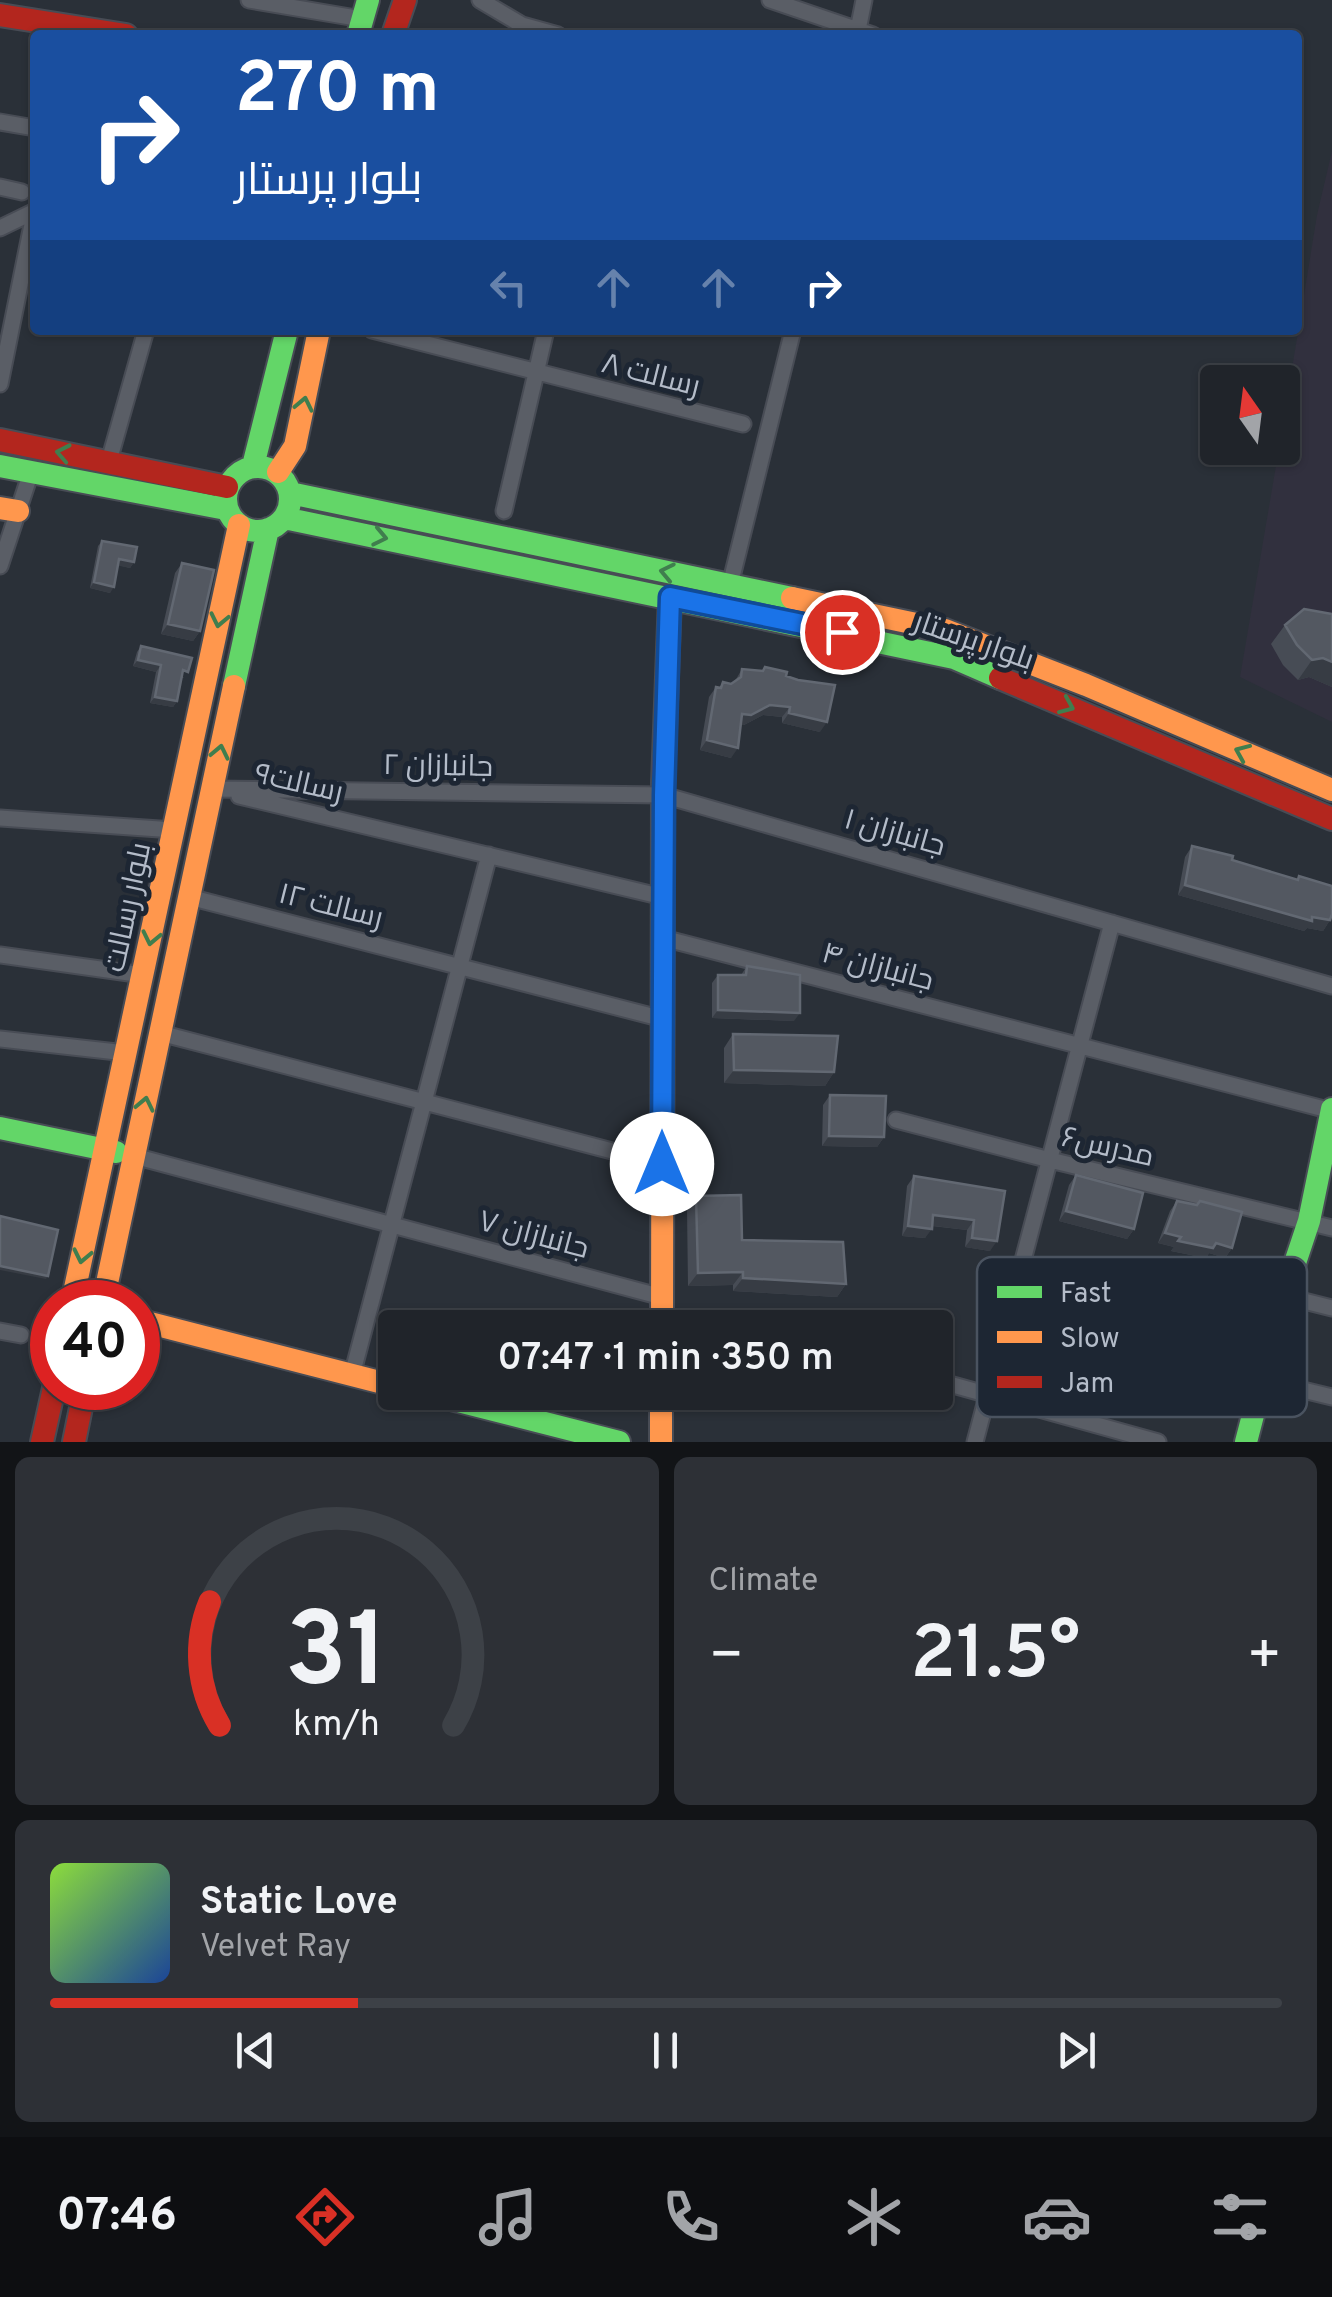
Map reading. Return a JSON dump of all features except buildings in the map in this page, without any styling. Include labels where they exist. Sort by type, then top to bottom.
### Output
[{"type":"main road","points":[[395,30],[405,0]]},
{"type":"main road","points":[[10,11],[69,30]]},
{"type":"main road","points":[[253,466],[285,335]]},
{"type":"main road","points":[[278,472],[295,446],[318,335]]},
{"type":"main road","points":[[0,440],[108,461],[231,507],[251,530],[276,523],[290,506],[290,493],[278,472],[253,466],[241,471],[231,507]]},
{"type":"main road","points":[[0,466],[231,507]]},
{"type":"main road","name":"بلوار پرستار","points":[[290,493],[730,585],[795,612],[954,658],[1332,820]]},
{"type":"main road","name":"بلوار رسالت","points":[[77,1280],[174,830],[231,507]]},
{"type":"main road","name":"بلوار پرستار","points":[[276,523],[670,597],[945,630],[1086,685],[1332,790]]},
{"type":"main road","name":"بلوار رسالت","points":[[108,1280],[212,790],[276,523]]},
{"type":"main road","points":[[662,1310],[664,795],[670,597]]},
{"type":"main road","points":[[1304,1257],[1321,1224],[1332,1111]]},
{"type":"main road","points":[[0,1128],[134,1156]]},
{"type":"main road","points":[[160,1326],[378,1382]]},
{"type":"main road","points":[[42,1442],[49,1410]]},
{"type":"main road","points":[[74,1442],[81,1410]]},
{"type":"main road","points":[[494,1410],[620,1442]]},
{"type":"main road","points":[[661,1410],[661,1442]]},
{"type":"main road","points":[[1246,1442],[1252,1417]]},
{"type":"street","points":[[249,0],[363,18]]},
{"type":"street","points":[[480,0],[522,26],[538,30]]},
{"type":"street","points":[[770,0],[855,30]]},
{"type":"street","points":[[863,30],[864,0]]},
{"type":"street","points":[[0,122],[30,127]]},
{"type":"street","points":[[0,187],[22,192]]},
{"type":"street","points":[[0,228],[30,213]]},
{"type":"street","points":[[0,384],[30,235]]},
{"type":"street","points":[[108,461],[145,335]]},
{"type":"street","name":"رسالت ۸","points":[[391,335],[743,424]]},
{"type":"street","points":[[504,511],[545,335]]},
{"type":"street","points":[[730,585],[792,335]]},
{"type":"street","points":[[0,566],[9,509],[31,472]]},
{"type":"street","name":"جانبازان ۲","points":[[212,790],[664,795]]},
{"type":"street","name":"رسالت۹","points":[[212,790],[664,897]]},
{"type":"street","name":"جانبازان ۱","points":[[664,795],[1332,986]]},
{"type":"street","points":[[0,818],[174,830]]},
{"type":"street","points":[[352,1375],[489,855]]},
{"type":"street","name":"رسالت ۱۲","points":[[189,896],[663,1018]]},
{"type":"street","points":[[1024,1257],[1112,923]]},
{"type":"street","name":"جانبازان ۴","points":[[663,938],[1332,1111]]},
{"type":"street","points":[[0,954],[143,975]]},
{"type":"street","points":[[160,1033],[662,1164]]},
{"type":"street","points":[[0,1040],[126,1053]]},
{"type":"street","name":"مدرس۶","points":[[896,1120],[1321,1224]]},
{"type":"street","name":"جانبازان ۷","points":[[134,1156],[662,1296]]},
{"type":"street","points":[[1307,1302],[1332,1308]]},
{"type":"street","points":[[0,1331],[20,1336]]},
{"type":"street","points":[[953,1386],[977,1393]]},
{"type":"street","points":[[1307,1391],[1332,1397]]},
{"type":"street","points":[[975,1442],[982,1417]]},
{"type":"street","points":[[1065,1417],[1158,1442]]},
{"type":"shaded area","points":[[1332,151],[1332,722],[1240,677],[1276,465],[1300,465],[1300,365],[1293,365],[1297,335],[1302,335],[1302,307]]},
{"type":"traffic: fast","points":[[359,30],[368,0]]},
{"type":"traffic: fast","points":[[253,466],[286,335]]},
{"type":"traffic: fast","points":[[0,466],[226,509]]},
{"type":"traffic: fast","points":[[258,467],[281,476],[290,499],[281,522],[258,531],[235,522],[226,499],[235,476],[258,467]]},
{"type":"traffic: fast","points":[[290,493],[792,598]]},
{"type":"traffic: fast","points":[[284,518],[954,658],[1000,678]]},
{"type":"traffic: fast","points":[[234,686],[268,529]]},
{"type":"traffic: fast","points":[[1297,1257],[1309,1221],[1332,1109]]},
{"type":"traffic: fast","points":[[0,1128],[116,1152]]},
{"type":"traffic: fast","points":[[494,1410],[619,1442]]},
{"type":"traffic: fast","points":[[1246,1442],[1253,1417]]},
{"type":"traffic: slow","points":[[278,472],[295,446],[318,335]]},
{"type":"traffic: slow","points":[[0,508],[18,511]]},
{"type":"traffic: slow","points":[[77,1280],[239,525]]},
{"type":"traffic: slow","points":[[792,598],[945,630],[1086,685],[1332,790]]},
{"type":"traffic: slow","points":[[108,1280],[234,686]]},
{"type":"traffic: slow","points":[[662,1310],[663,783]]},
{"type":"traffic: slow","points":[[160,1326],[378,1382]]},
{"type":"traffic: slow","points":[[661,1410],[661,1442]]},
{"type":"traffic: jam","points":[[395,30],[405,0]]},
{"type":"traffic: jam","points":[[0,15],[94,30]]},
{"type":"traffic: jam","points":[[0,440],[227,487]]},
{"type":"traffic: jam","points":[[663,783],[670,597]]},
{"type":"traffic: jam","points":[[1000,678],[1332,819]]},
{"type":"traffic: jam","points":[[42,1442],[49,1410]]},
{"type":"traffic: jam","points":[[74,1442],[81,1410]]},
{"type":"route","points":[[662,1164],[664,795],[670,597],[842,632]]}]
